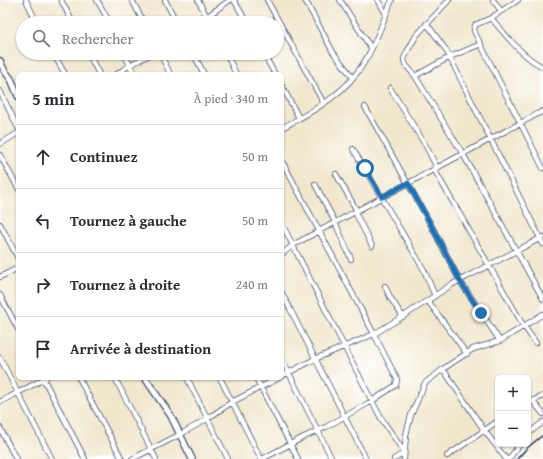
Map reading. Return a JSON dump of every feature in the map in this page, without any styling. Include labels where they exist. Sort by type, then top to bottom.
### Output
[{"type":"street","points":[[26,0],[34,16]]},
{"type":"street","points":[[61,0],[69,16]]},
{"type":"street","points":[[97,0],[106,16]]},
{"type":"street","points":[[132,0],[140,16]]},
{"type":"street","points":[[165,0],[173,16]]},
{"type":"street","points":[[198,0],[206,16]]},
{"type":"street","points":[[209,16],[230,0]]},
{"type":"street","points":[[234,0],[243,16]]},
{"type":"street","points":[[267,0],[276,16]]},
{"type":"street","points":[[305,0],[333,52],[353,78]]},
{"type":"street","points":[[340,0],[371,48]]},
{"type":"street","points":[[378,0],[386,14]]},
{"type":"street","points":[[284,127],[342,89],[353,78],[371,48],[392,0]]},
{"type":"street","points":[[449,0],[416,36],[404,59],[405,64],[415,76],[463,154],[543,299]]},
{"type":"street","points":[[493,0],[501,11]]},
{"type":"street","points":[[518,0],[491,18],[475,24],[474,31],[543,168]]},
{"type":"street","points":[[491,18],[514,44],[536,64],[543,67]]},
{"type":"street","points":[[426,24],[438,38],[450,57],[469,98],[492,139],[542,238],[543,244]]},
{"type":"street","points":[[284,31],[323,102]]},
{"type":"street","points":[[415,76],[450,57],[481,44]]},
{"type":"street","points":[[57,60],[64,72]]},
{"type":"street","points":[[92,60],[98,72]]},
{"type":"street","points":[[128,60],[133,72]]},
{"type":"street","points":[[120,72],[140,60]]},
{"type":"street","points":[[163,60],[169,72]]},
{"type":"street","points":[[197,60],[203,72]]},
{"type":"street","points":[[229,60],[235,72]]},
{"type":"street","points":[[267,60],[274,72]]},
{"type":"street","points":[[0,61],[16,91]]},
{"type":"street","points":[[390,88],[426,146],[435,168],[489,265],[523,325],[536,343]]},
{"type":"street","points":[[284,90],[299,118]]},
{"type":"street","points":[[0,91],[16,124]]},
{"type":"street","points":[[365,107],[430,223],[460,281],[500,341]]},
{"type":"street","points":[[284,252],[294,245],[335,222],[543,111]]},
{"type":"street","points":[[0,144],[16,134]]},
{"type":"street","points":[[353,149],[424,270],[435,296]]},
{"type":"street","points":[[0,154],[16,184]]},
{"type":"street","points":[[221,380],[262,459],[317,430],[326,427],[372,401],[397,383],[397,379],[374,334],[284,165]]},
{"type":"street","points":[[336,174],[356,211],[372,246]]},
{"type":"street","points":[[315,184],[335,222],[351,259]]},
{"type":"street","points":[[0,224],[16,254]]},
{"type":"street","points":[[284,228],[294,245],[300,262],[381,418],[404,453]]},
{"type":"street","points":[[284,375],[315,359],[374,334],[460,281],[542,238]]},
{"type":"street","points":[[0,277],[16,269]]},
{"type":"street","points":[[385,286],[403,317]]},
{"type":"street","points":[[0,295],[16,325]]},
{"type":"street","points":[[284,297],[366,459]]},
{"type":"street","points":[[428,301],[467,354]]},
{"type":"street","points":[[404,459],[406,435],[415,404],[425,383],[442,369],[478,347],[500,341],[523,325],[543,314]]},
{"type":"street","points":[[0,358],[52,459]]},
{"type":"street","points":[[284,363],[332,459]]},
{"type":"street","points":[[442,369],[484,430],[507,459],[517,447]]},
{"type":"street","points":[[0,402],[41,380]]},
{"type":"street","points":[[45,380],[85,459]]},
{"type":"street","points":[[80,380],[122,459]]},
{"type":"street","points":[[116,380],[156,459]]},
{"type":"street","points":[[146,380],[172,416],[192,459]]},
{"type":"street","points":[[188,380],[228,459]]},
{"type":"street","points":[[257,380],[298,459]]},
{"type":"street","points":[[132,459],[181,434],[208,419],[232,402],[275,380]]},
{"type":"street","points":[[531,402],[543,396]]},
{"type":"street","points":[[534,400],[543,414]]},
{"type":"street","points":[[447,456],[495,422]]},
{"type":"street","points":[[531,432],[543,422]]},
{"type":"street","points":[[0,428],[16,459]]},
{"type":"street","points":[[394,459],[404,453]]},
{"type":"railway","points":[[517,459],[528,447],[543,435]]},
{"type":"route","points":[[365,168],[382,197],[408,183],[460,281],[481,313]]}]
